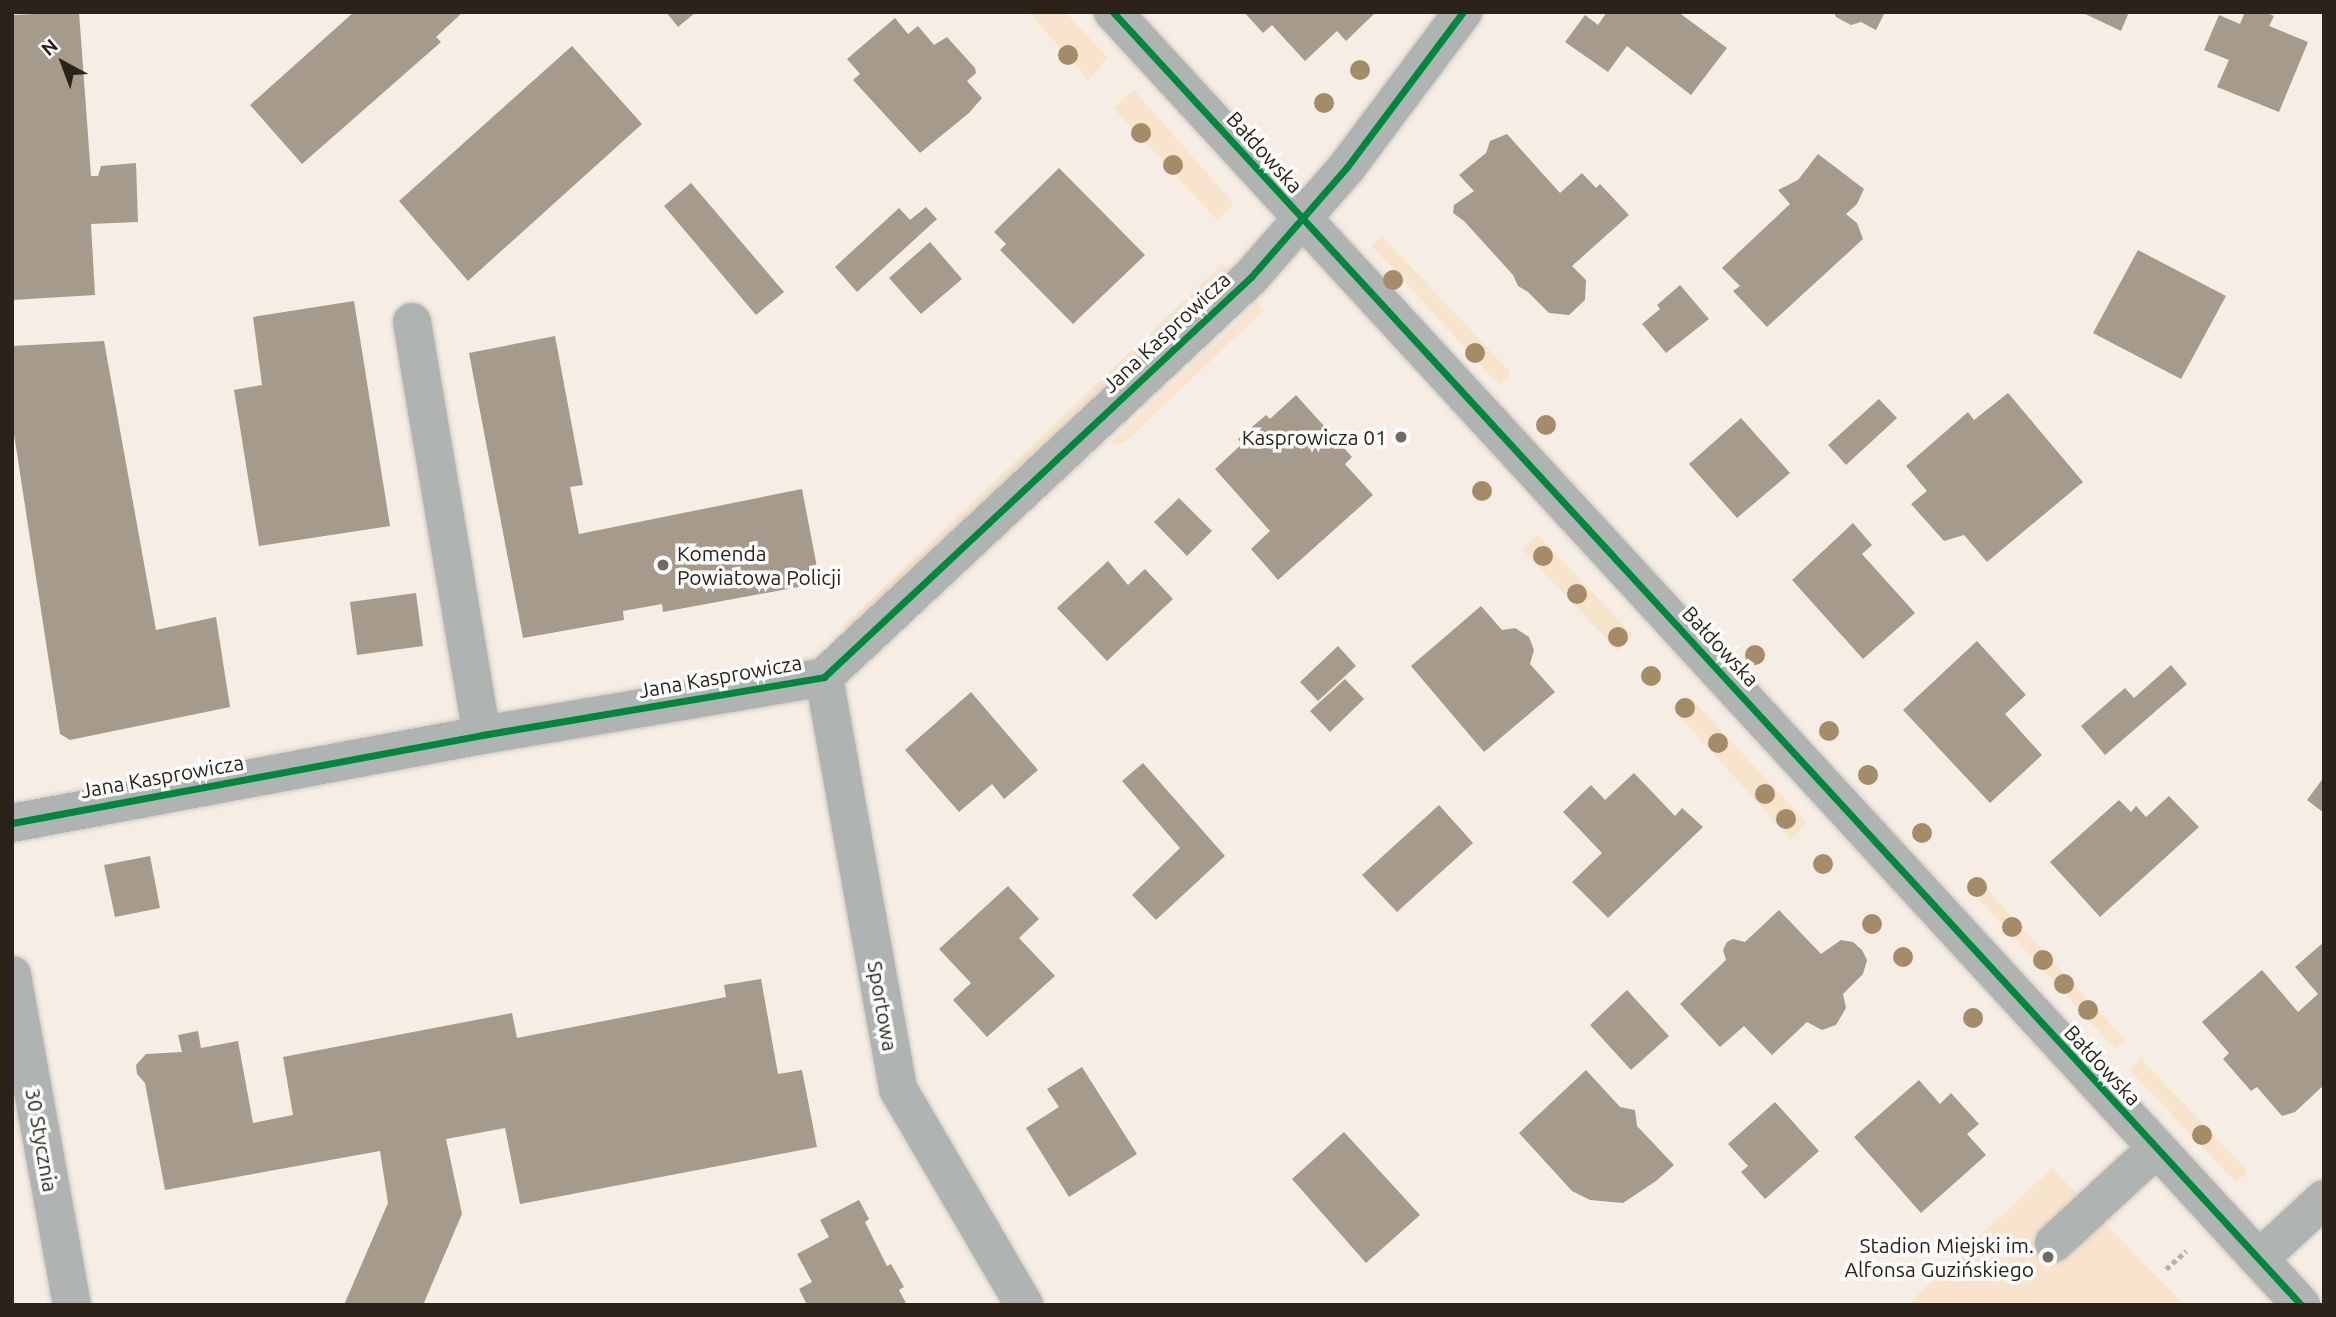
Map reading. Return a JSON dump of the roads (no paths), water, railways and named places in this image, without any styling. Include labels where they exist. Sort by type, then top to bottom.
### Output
[{"type":"street","name":"Bałdowska","points":[[1113,12],[2301,1305]]},
{"type":"street","name":"Jana Kasprowicza","points":[[12,823],[482,735],[824,677],[1251,277],[1347,167],[1463,12]]},
{"type":"street","points":[[412,322],[482,735]]},
{"type":"street","name":"Sportowa","points":[[824,677],[898,1089],[1024,1305]]},
{"type":"street","name":"30 Stycznia","points":[[12,975],[72,1305]]},
{"type":"street","points":[[2054,1243],[2157,1148]]},
{"type":"street","points":[[2259,1259],[2324,1199]]},
{"type":"place","name":"Kasprowicza 01","points":[[1401,437]]},
{"type":"place","name":"Komenda Powiatowa Policji","points":[[663,565]]},
{"type":"place","name":"Stadion Miejski im. Alfonsa Guzińskiego","points":[[2048,1257]]}]
